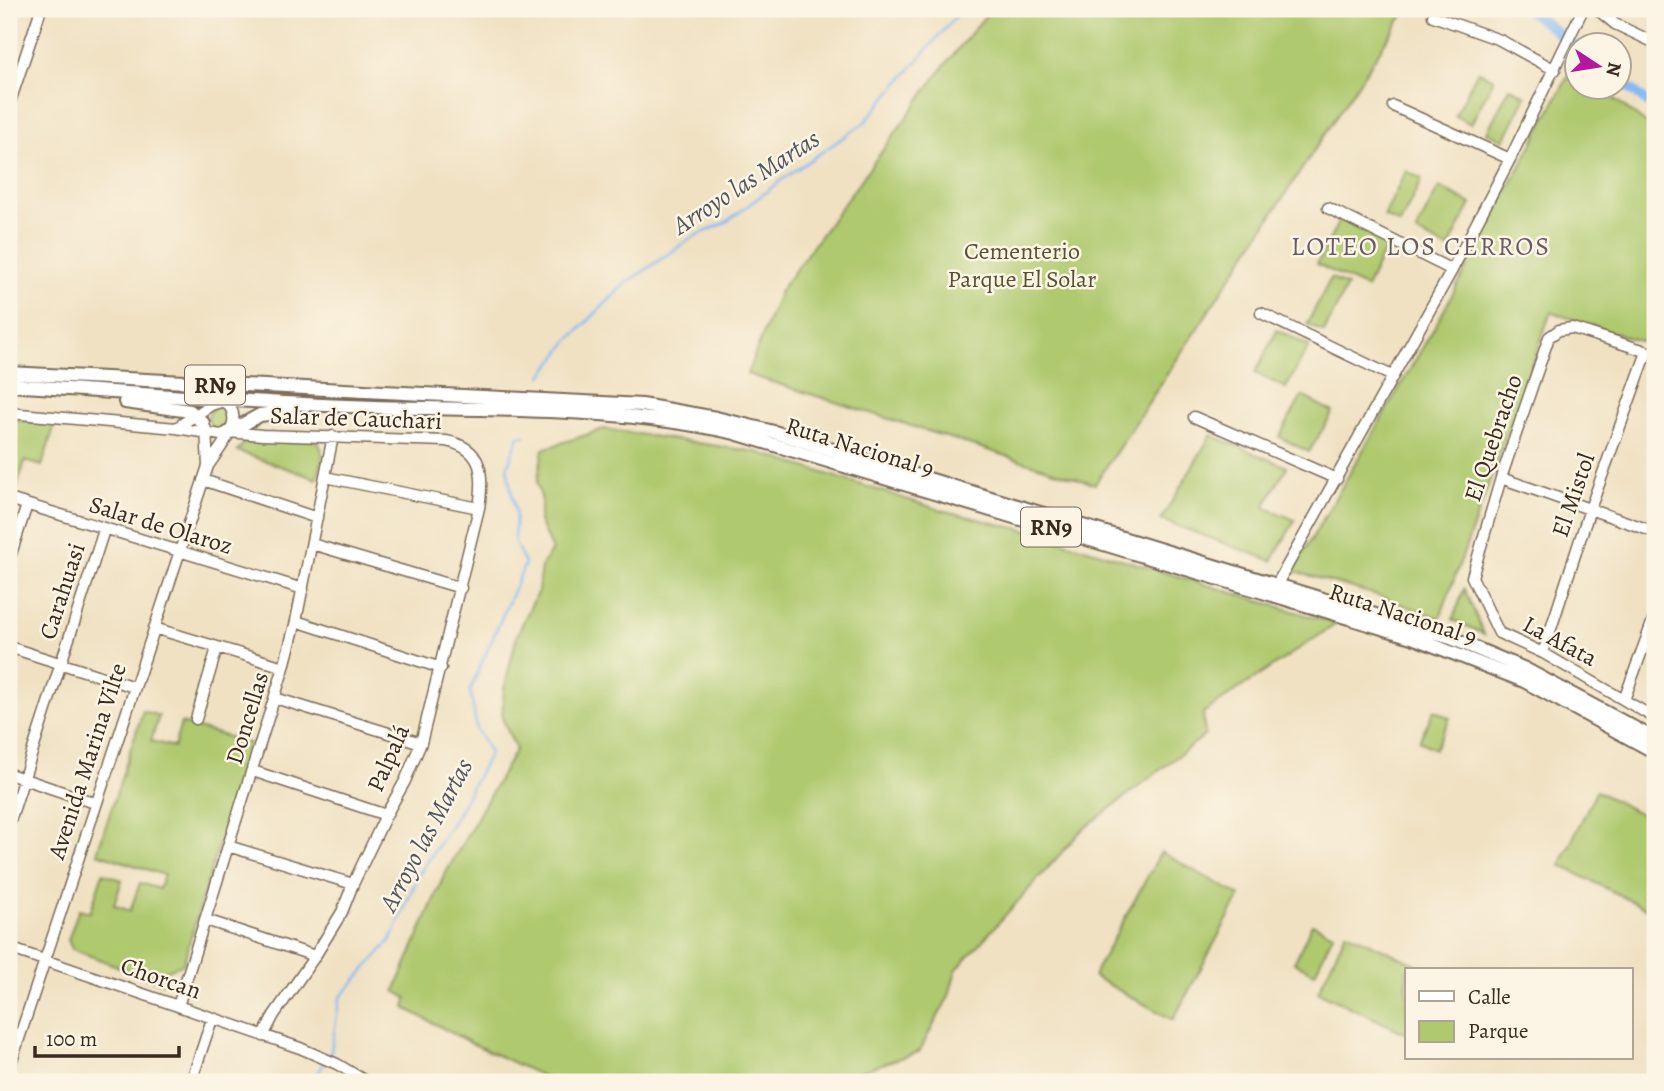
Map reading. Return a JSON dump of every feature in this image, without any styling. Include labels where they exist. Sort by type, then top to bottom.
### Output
[{"type":"main road","name":"Ruta Nacional 9","points":[[9,373],[642,405],[716,418],[774,432],[1451,638],[1494,655],[1570,692],[1655,739]]},
{"type":"main road","points":[[198,384],[224,401],[249,394],[344,395],[362,392]]},
{"type":"main road","name":"Ruta Nacional 9","points":[[9,385],[224,401],[581,412],[651,418],[735,433],[1412,637],[1524,681],[1655,752]]},
{"type":"main road","points":[[63,390],[85,398],[177,407],[190,411],[203,420]]},
{"type":"main road","points":[[229,432],[260,415],[337,405]]},
{"type":"street","points":[[9,105],[41,9]]},
{"type":"street","points":[[1278,584],[1452,270],[1555,70],[1583,9]]},
{"type":"street","points":[[1597,9],[1615,24],[1655,43]]},
{"type":"street","points":[[1433,16],[1500,40],[1555,70]]},
{"type":"street","points":[[1393,106],[1510,159]]},
{"type":"street","points":[[1328,208],[1452,270]]},
{"type":"street","points":[[1261,313],[1392,376]]},
{"type":"street","name":"El Quebracho","points":[[1472,578],[1501,478],[1549,337],[1559,330],[1572,328],[1651,353]]},
{"type":"street","name":"El Mistol","points":[[1543,653],[1590,509],[1651,353]]},
{"type":"street","points":[[176,428],[203,420],[224,401],[232,407],[235,415],[229,432]]},
{"type":"street","name":"Salar de Cauchari","points":[[9,413],[176,428],[203,420],[221,435],[229,432],[446,441],[468,448],[481,470]]},
{"type":"street","points":[[1194,417],[1337,479]]},
{"type":"street","name":"Avenida Marina Vilte","points":[[203,420],[208,466]]},
{"type":"street","name":"Avenida Marina Vilte","points":[[9,1069],[43,959],[203,480],[208,466],[229,432]]},
{"type":"street","name":"Doncellas","points":[[178,1006],[284,667],[303,589],[333,436]]},
{"type":"street","name":"Palpalá","points":[[263,1036],[342,912],[421,743],[442,668],[479,508],[482,492],[481,470]]},
{"type":"street","points":[[325,477],[479,508]]},
{"type":"street","points":[[1501,478],[1655,532]]},
{"type":"street","points":[[203,480],[317,518]]},
{"type":"street","name":"Salar de Olaroz","points":[[9,499],[303,589]]},
{"type":"street","points":[[9,560],[27,505]]},
{"type":"street","name":"Carahuasi","points":[[9,824],[104,530]]},
{"type":"street","points":[[312,544],[461,588]]},
{"type":"street","name":"La Afata","points":[[1472,578],[1499,633],[1543,653],[1655,718]]},
{"type":"street","points":[[1624,700],[1655,615]]},
{"type":"street","points":[[296,621],[442,668]]},
{"type":"street","points":[[154,628],[284,667]]},
{"type":"street","points":[[9,647],[134,687]]},
{"type":"street","points":[[196,719],[217,648]]},
{"type":"street","points":[[275,698],[421,743]]},
{"type":"street","points":[[253,771],[386,815]]},
{"type":"street","points":[[9,774],[96,803]]},
{"type":"street","points":[[228,846],[353,884]]},
{"type":"street","points":[[206,920],[315,956]]},
{"type":"street","name":"Chorcan","points":[[9,948],[300,1048],[337,1065],[355,1080],[367,1082]]},
{"type":"street","points":[[191,1082],[212,1018]]},
{"type":"green space","name":"Cementerio Parque El Solar","points":[[991,9],[1407,9],[1095,484],[747,374],[780,291],[944,66]]},
{"type":"green space","points":[[1478,71],[1494,79],[1471,124],[1455,116]]},
{"type":"green space","points":[[1510,87],[1526,96],[1504,140],[1487,132]]},
{"type":"green space","points":[[1562,88],[1562,102],[1618,102],[1655,130],[1655,346],[1551,312],[1440,618],[1373,594],[1293,571],[1441,316]]},
{"type":"green space","points":[[1406,171],[1422,179],[1400,224],[1384,216]]},
{"type":"green space","points":[[1439,187],[1471,204],[1448,249],[1416,232]]},
{"type":"green space","points":[[1340,219],[1388,243],[1366,288],[1317,264]]},
{"type":"green space","points":[[1331,278],[1347,286],[1324,332],[1307,324]]},
{"type":"green space","points":[[1277,330],[1309,346],[1286,388],[1255,373]]},
{"type":"green space","points":[[1302,396],[1333,412],[1309,452],[1279,437]]},
{"type":"green space","points":[[219,407],[227,410],[230,418],[227,426],[219,429],[211,426],[208,418],[211,410]]},
{"type":"green space","points":[[9,419],[55,424],[42,466],[25,461],[16,491],[9,489]]},
{"type":"green space","points":[[604,429],[757,452],[941,510],[1028,531],[1336,624],[1203,713],[1205,735],[1081,831],[956,970],[949,996],[919,1052],[827,1082],[555,1082],[469,1042],[405,1008],[407,998],[395,991],[443,878],[516,749],[502,718],[504,690],[517,635],[538,591],[541,567],[552,550],[539,521],[542,501],[537,483],[543,449]]},
{"type":"green space","points":[[1211,435],[1287,467],[1264,507],[1295,520],[1272,561],[1161,520]]},
{"type":"green space","points":[[258,439],[316,440],[322,454],[317,479],[237,451],[244,443]]},
{"type":"green space","points":[[1464,589],[1484,634],[1453,620]]},
{"type":"green space","points":[[1434,710],[1450,718],[1435,749],[1419,741]]},
{"type":"green space","points":[[143,711],[159,716],[151,741],[174,747],[181,723],[249,743],[183,964],[159,973],[162,983],[72,949],[68,940],[79,909],[90,912],[103,873],[122,880],[114,905],[130,911],[140,883],[159,889],[164,875],[97,853]]},
{"type":"green space","points":[[1596,791],[1655,821],[1655,913],[1560,865]]},
{"type":"green space","points":[[1161,852],[1240,896],[1173,1020],[1093,976]]},
{"type":"green space","points":[[1312,924],[1333,934],[1315,973],[1294,963]]},
{"type":"green space","points":[[1346,932],[1424,968],[1405,968],[1405,1033],[1318,992]]},
{"type":"waterway","name":"Arroyo las Martas","points":[[542,376],[569,340],[625,284],[693,237],[725,223],[864,123],[962,9]]},
{"type":"waterway","points":[[1527,9],[1562,36]]},
{"type":"waterway","points":[[1632,90],[1655,108]]},
{"type":"waterway","name":"Arroyo las Martas","points":[[328,1057],[340,998],[391,940],[418,876],[454,820],[490,753],[477,730],[470,690],[525,564],[514,540],[516,515],[507,468],[519,436],[525,436]]},
{"type":"waterway","name":"Arroyo las Martas","points":[[313,1082],[324,1063]]},
{"type":"district","name":"LOTEO LOS CERROS","points":[[1421,246]]}]
